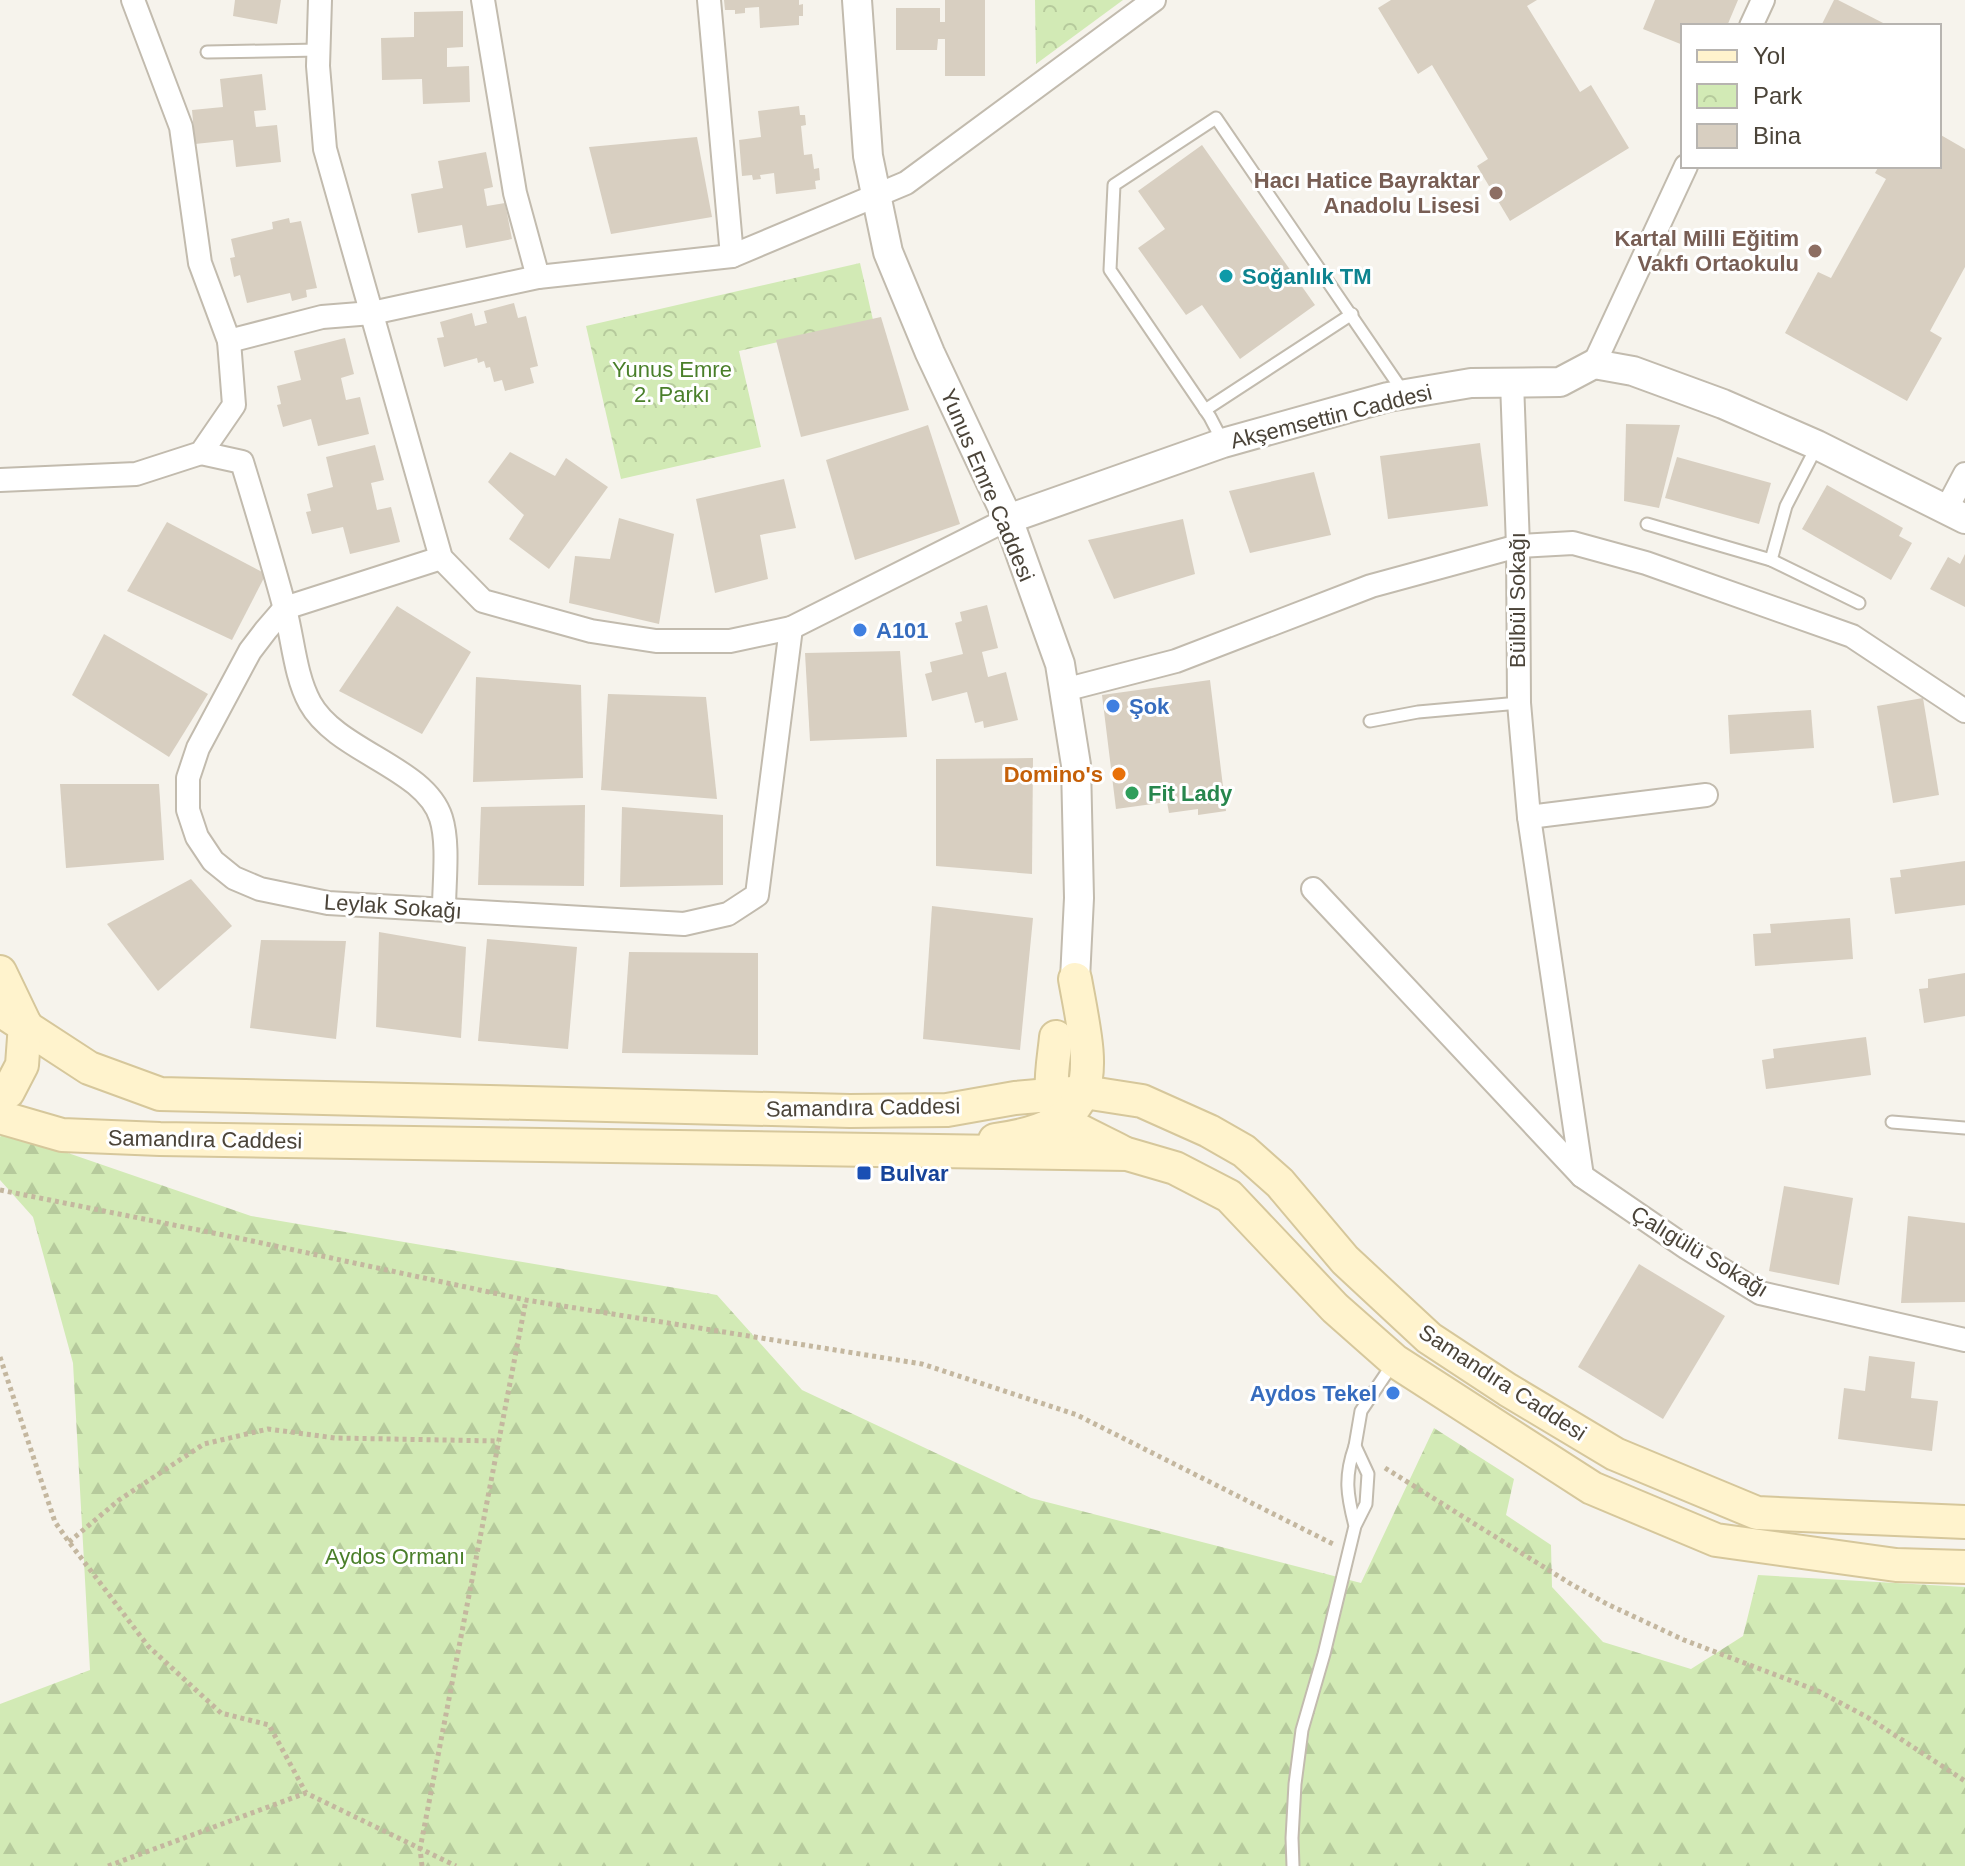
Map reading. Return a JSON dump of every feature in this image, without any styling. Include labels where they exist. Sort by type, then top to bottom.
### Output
[{"type":"main road","points":[[0,972],[22,1065],[8,1092],[0,1094]]},
{"type":"main road","points":[[1075,979],[1056,1037],[1052,1081],[1066,1102],[1127,1154]]},
{"type":"main road","points":[[1075,979],[1089,1058],[1112,1083],[1142,1101]]},
{"type":"main road","name":"Samandıra Caddesi","points":[[13,1017],[89,1068],[160,1094],[850,1111],[947,1110],[1015,1098],[1066,1102],[1142,1101],[1209,1131],[1244,1151],[1280,1183],[1345,1260],[1429,1338],[1615,1454],[1757,1513],[1965,1522]]},
{"type":"main road","points":[[1015,1098],[1056,1037]]},
{"type":"main road","points":[[906,1151],[1029,1134],[1066,1102],[1089,1058]]},
{"type":"main road","name":"Samandıra Caddesi","points":[[0,1117],[62,1135],[160,1139],[1127,1154],[1175,1168],[1229,1196],[1335,1308],[1395,1361],[1592,1488],[1716,1540],[1896,1565],[1965,1567]]},
{"type":"street","points":[[133,0],[181,127],[200,263],[229,341],[234,405],[201,453]]},
{"type":"street","points":[[320,0],[319,50],[325,149],[441,558],[483,601],[591,631],[656,641],[730,641],[791,628],[1008,519]]},
{"type":"street","points":[[483,0],[515,193],[538,277]]},
{"type":"street","points":[[709,0],[732,256]]},
{"type":"street","name":"Yunus Emre Caddesi","points":[[857,0],[868,156],[888,252],[930,353],[1008,519],[1060,664],[1076,765],[1079,898],[1075,979]]},
{"type":"street","points":[[229,341],[322,317],[372,313],[538,277],[732,256],[906,183],[1154,0]]},
{"type":"street","points":[[1752,24],[1763,0]]},
{"type":"street","points":[[1685,168],[1594,364],[1633,371],[1723,404],[1817,445],[1956,514],[1965,474]]},
{"type":"street","name":"Akşemsettin Caddesi","points":[[1008,519],[1223,443],[1404,394],[1471,383],[1560,382],[1594,364]]},
{"type":"street","name":"Bülbül Sokağı","points":[[1512,382],[1518,546],[1519,703],[1529,817],[1582,1176]]},
{"type":"street","points":[[0,480],[136,474],[201,453],[242,462],[285,608],[304,688],[317,714],[332,729],[418,786],[436,806],[444,831],[444,909]]},
{"type":"street","points":[[1064,690],[1176,661],[1371,586],[1518,546],[1573,543],[1646,563],[1852,636],[1965,711]]},
{"type":"street","points":[[285,608],[441,558]]},
{"type":"street","name":"Leylak Sokağı","points":[[285,608],[250,651],[198,748],[188,778],[188,810],[197,837],[213,861],[234,878],[260,889],[328,903],[684,924],[728,914],[757,895],[791,628]]},
{"type":"street","points":[[1529,817],[1706,795]]},
{"type":"street","name":"Çalıgülü Sokağı","points":[[1313,889],[1582,1176],[1687,1248],[1760,1293],[1965,1340]]},
{"type":"lane","points":[[207,52],[319,50]]},
{"type":"lane","points":[[1223,443],[1205,410],[1110,270],[1114,185],[1216,118],[1404,394]]},
{"type":"lane","points":[[1205,410],[1352,314]]},
{"type":"lane","points":[[1771,560],[1786,506],[1817,445]]},
{"type":"lane","points":[[1647,524],[1771,560],[1859,603]]},
{"type":"lane","points":[[1370,721],[1418,712],[1519,703]]},
{"type":"lane","points":[[1892,1122],[1965,1128]]},
{"type":"lane","points":[[1355,1526],[1348,1497],[1347,1467],[1355,1446],[1361,1411],[1395,1361]]},
{"type":"lane","points":[[1293,1866],[1295,1784],[1302,1730],[1355,1526],[1366,1504],[1368,1474],[1355,1446]]},
{"type":"path","points":[[0,1190],[526,1300],[922,1364],[1077,1415],[1349,1552]]},
{"type":"path","points":[[422,1866],[420,1849],[526,1300]]},
{"type":"path","points":[[0,1357],[55,1522],[148,1646],[221,1713],[269,1725],[306,1793],[456,1866]]},
{"type":"path","points":[[69,1542],[119,1500],[204,1444],[242,1435],[268,1429],[335,1438],[499,1441]]},
{"type":"path","points":[[1355,1446],[1403,1481],[1583,1591],[1646,1624],[1818,1691],[1867,1717],[1965,1781]]},
{"type":"path","points":[[108,1866],[306,1793]]},
{"type":"green space","points":[[1035,0],[1123,0],[1036,64]]},
{"type":"green space","name":"Yunus Emre 2. Parkı","points":[[860,263],[873,320],[739,351],[761,447],[621,479],[586,326]]},
{"type":"green space","name":"Aydos Ormanı","points":[[4,1131],[251,1216],[717,1295],[802,1390],[1031,1498],[1361,1583],[1434,1428],[1514,1479],[1506,1515],[1551,1545],[1552,1587],[1603,1642],[1691,1669],[1743,1636],[1758,1575],[1965,1587],[1965,1866],[0,1866],[0,1704],[90,1670],[73,1363],[33,1217],[0,1180],[0,1137]]},
{"type":"building","points":[[235,0],[281,0],[277,24],[233,16]]},
{"type":"building","points":[[724,0],[799,0],[799,5],[803,4],[803,16],[799,16],[799,25],[760,28],[759,7],[745,8],[745,13],[735,14],[735,10],[725,10]]},
{"type":"building","points":[[945,0],[985,0],[985,76],[945,76],[945,39],[938,39],[937,50],[896,50],[896,8],[940,8],[940,22],[945,22]]},
{"type":"building","points":[[1391,0],[1537,0],[1527,6],[1580,92],[1591,85],[1629,148],[1510,221],[1477,166],[1488,159],[1432,65],[1418,74],[1378,8]]},
{"type":"building","points":[[1655,0],[1738,0],[1728,24],[1681,24],[1681,44],[1643,29]]},
{"type":"building","points":[[1834,0],[1838,0],[1885,24],[1822,24]]},
{"type":"building","points":[[463,11],[463,47],[447,48],[447,67],[469,66],[470,102],[423,104],[422,79],[382,80],[381,38],[414,37],[414,12]]},
{"type":"building","points":[[262,74],[266,110],[254,111],[256,127],[277,125],[281,162],[236,167],[233,140],[195,144],[192,110],[223,107],[220,79]]},
{"type":"building","points":[[799,106],[800,115],[805,115],[806,125],[801,126],[804,155],[812,154],[814,169],[819,168],[820,180],[815,181],[816,189],[776,194],[774,173],[760,175],[761,179],[753,180],[752,175],[742,176],[739,140],[761,137],[758,111]]},
{"type":"building","points":[[1941,135],[1965,149],[1965,267],[1930,331],[1942,338],[1907,401],[1785,333],[1818,272],[1831,278],[1886,179],[1875,173],[1878,168],[1941,168]]},
{"type":"building","points":[[697,137],[712,217],[611,234],[589,147]]},
{"type":"building","name":"Soğanlık TM","points":[[1202,145],[1315,305],[1240,359],[1202,305],[1186,315],[1138,248],[1165,229],[1138,191]]},
{"type":"building","points":[[486,152],[493,187],[484,189],[487,206],[505,203],[512,239],[466,248],[462,225],[418,233],[411,194],[443,188],[438,161]]},
{"type":"building","points":[[289,218],[290,223],[301,221],[317,288],[306,290],[307,297],[292,301],[290,293],[247,303],[240,275],[234,277],[230,258],[235,257],[231,239],[273,229],[272,222]]},
{"type":"building","points":[[514,303],[518,318],[526,316],[538,366],[530,368],[534,383],[505,391],[502,380],[494,382],[490,367],[486,368],[484,361],[478,363],[477,358],[444,367],[437,338],[444,337],[440,322],[472,313],[475,326],[487,323],[484,311]]},
{"type":"building","points":[[881,317],[909,410],[801,437],[776,340]]},
{"type":"building","points":[[345,338],[354,374],[341,378],[346,400],[360,397],[369,434],[318,446],[311,419],[283,427],[277,405],[281,404],[277,386],[301,380],[294,351]]},
{"type":"building","points":[[1626,424],[1680,425],[1659,508],[1624,501]]},
{"type":"building","points":[[928,425],[960,524],[855,560],[826,460]]},
{"type":"building","points":[[1480,443],[1488,506],[1388,519],[1380,456]]},
{"type":"building","points":[[375,445],[384,480],[371,483],[377,510],[391,507],[400,542],[350,554],[343,527],[312,534],[306,512],[311,511],[307,494],[333,487],[326,457]]},
{"type":"building","points":[[510,452],[555,476],[566,458],[608,487],[549,569],[509,539],[524,515],[488,482]]},
{"type":"building","points":[[1677,457],[1771,483],[1759,524],[1665,498]]},
{"type":"building","points":[[1314,472],[1331,535],[1250,553],[1229,491]]},
{"type":"building","points":[[784,479],[796,528],[760,535],[768,579],[715,593],[696,499]]},
{"type":"building","points":[[1827,485],[1903,528],[1899,536],[1912,543],[1891,580],[1802,529]]},
{"type":"building","points":[[619,518],[674,534],[659,624],[569,603],[575,556],[610,559]]},
{"type":"building","points":[[1183,519],[1195,574],[1114,599],[1088,540]]},
{"type":"building","points":[[167,522],[266,574],[232,640],[127,591]]},
{"type":"building","points":[[1965,554],[1965,607],[1930,589],[1948,557],[1960,564]]},
{"type":"building","points":[[987,605],[998,648],[982,652],[988,677],[1006,672],[1018,720],[984,728],[983,721],[975,723],[967,692],[932,701],[925,674],[932,672],[930,662],[963,654],[955,623],[962,621],[960,612]]},
{"type":"building","points":[[397,606],[471,652],[422,734],[339,691]]},
{"type":"building","points":[[104,634],[208,694],[169,757],[72,695]]},
{"type":"building","points":[[900,651],[907,737],[810,741],[805,653]]},
{"type":"building","points":[[476,677],[581,685],[583,778],[473,782]]},
{"type":"building","points":[[1210,680],[1226,811],[1198,815],[1198,809],[1169,813],[1167,802],[1116,809],[1102,695]]},
{"type":"building","points":[[608,694],[706,697],[717,799],[601,790]]},
{"type":"building","points":[[1923,698],[1939,795],[1893,803],[1877,706]]},
{"type":"building","points":[[1811,710],[1814,748],[1730,754],[1728,715]]},
{"type":"building","points":[[1033,758],[1032,874],[936,866],[936,759]]},
{"type":"building","points":[[60,784],[159,784],[164,860],[66,868]]},
{"type":"building","points":[[585,805],[584,886],[478,885],[481,807]]},
{"type":"building","points":[[622,807],[723,815],[723,885],[620,887]]},
{"type":"building","points":[[1965,861],[1965,905],[1895,914],[1890,878],[1901,877],[1900,870]]},
{"type":"building","points":[[191,879],[232,926],[158,991],[107,924]]},
{"type":"building","points":[[932,906],[1033,918],[1020,1050],[923,1039]]},
{"type":"building","points":[[1850,918],[1853,959],[1755,966],[1753,934],[1771,933],[1770,924]]},
{"type":"building","points":[[379,932],[466,947],[461,1038],[376,1027]]},
{"type":"building","points":[[487,939],[577,947],[568,1049],[478,1041]]},
{"type":"building","points":[[261,940],[346,941],[336,1039],[250,1028]]},
{"type":"building","points":[[629,952],[758,953],[758,1055],[622,1053]]},
{"type":"building","points":[[1965,973],[1965,1016],[1924,1023],[1919,989],[1928,988],[1928,979]]},
{"type":"building","points":[[1866,1037],[1871,1075],[1766,1089],[1762,1060],[1774,1058],[1773,1049]]},
{"type":"building","points":[[1784,1186],[1853,1198],[1839,1285],[1769,1271]]},
{"type":"building","points":[[1908,1216],[1965,1223],[1965,1302],[1901,1303]]},
{"type":"building","points":[[1639,1264],[1725,1316],[1663,1419],[1578,1367]]},
{"type":"building","points":[[1869,1356],[1915,1362],[1911,1398],[1938,1401],[1932,1451],[1838,1439],[1844,1388],[1865,1391]]},
{"type":"place","name":"Hacı Hatice Bayraktar Anadolu Lisesi","points":[[1496,193]]},
{"type":"place","name":"Kartal Milli Eğitim Vakfı Ortaokulu","points":[[1815,251]]},
{"type":"place","name":"Soğanlık TM","points":[[1226,276]]},
{"type":"place","name":"A101","points":[[860,630]]},
{"type":"place","name":"Şok","points":[[1113,706]]},
{"type":"place","name":"Domino's","points":[[1119,774]]},
{"type":"place","name":"Fit Lady","points":[[1132,793]]},
{"type":"place","name":"Bulvar","points":[[864,1173]]},
{"type":"place","name":"Aydos Tekel","points":[[1393,1393]]}]
